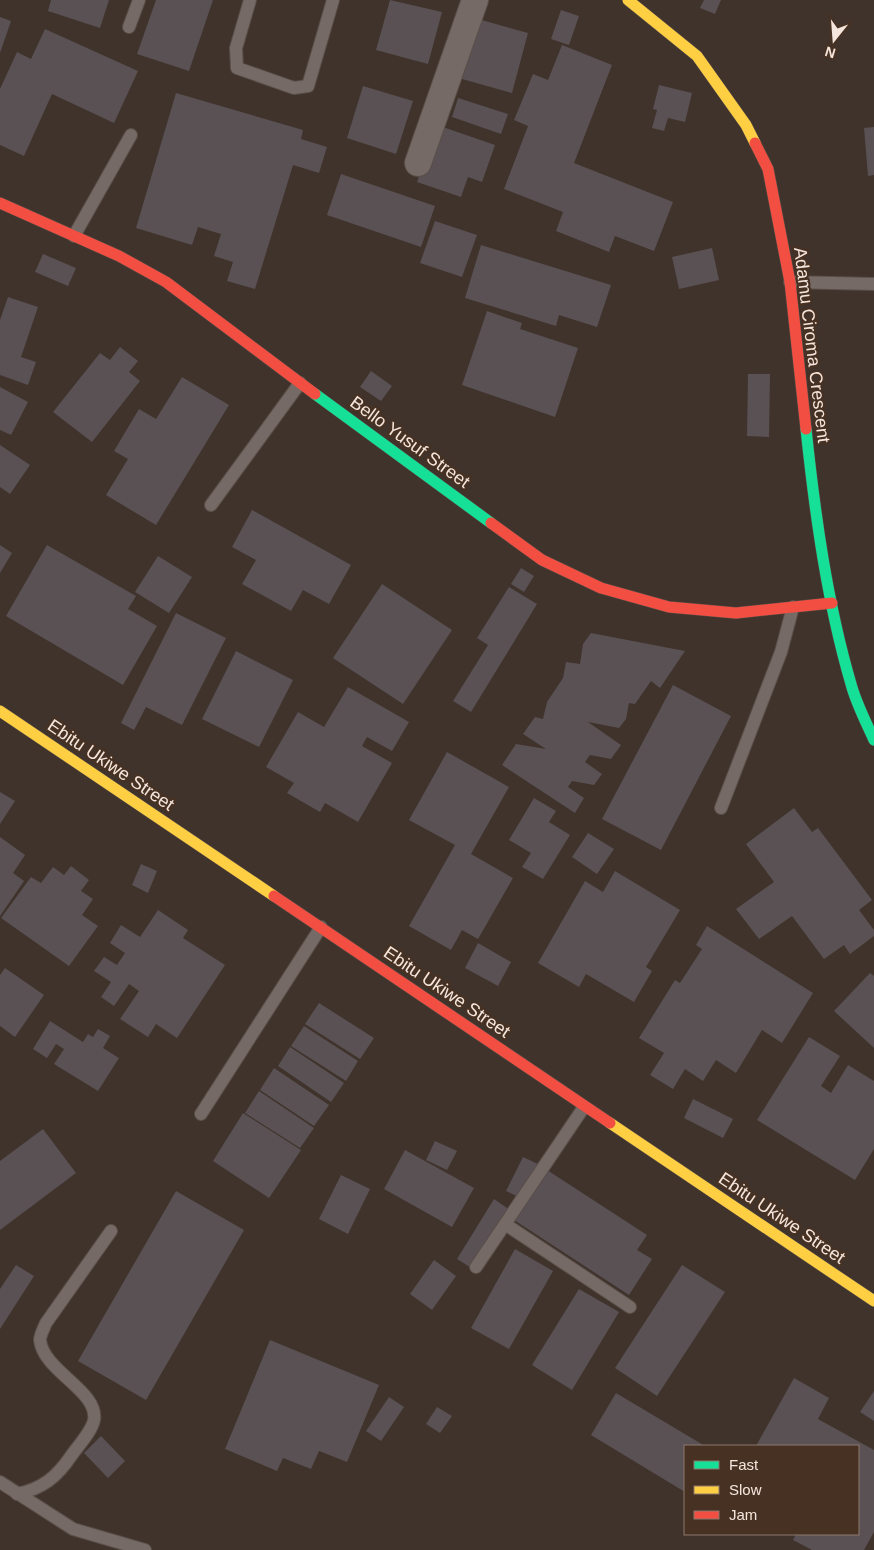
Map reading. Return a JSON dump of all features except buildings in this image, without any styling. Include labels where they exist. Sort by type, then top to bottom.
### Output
[{"type":"street","points":[[418,163],[475,0]]},
{"type":"street","name":"Adamu Ciroma Crescent","points":[[628,0],[696,56],[746,125],[768,169],[790,282],[812,487],[832,603],[851,685],[874,740]]},
{"type":"street","name":"Bello Yusuf Street","points":[[0,203],[120,256],[166,282],[300,383],[542,560],[601,588],[669,607],[736,613],[832,603]]},
{"type":"street","name":"Ebitu Ukiwe Street","points":[[0,711],[874,1301]]},
{"type":"lane","points":[[129,27],[139,0]]},
{"type":"lane","points":[[250,0],[236,48],[237,68],[294,88],[308,86],[333,0]]},
{"type":"lane","points":[[74,236],[131,135]]},
{"type":"lane","points":[[790,282],[874,284]]},
{"type":"lane","points":[[211,505],[300,383]]},
{"type":"lane","points":[[721,808],[781,652],[793,607]]},
{"type":"lane","points":[[201,1114],[321,927]]},
{"type":"lane","points":[[476,1267],[584,1107]]},
{"type":"lane","points":[[505,1224],[630,1308]]},
{"type":"lane","points":[[17,1494],[35,1490],[49,1482],[64,1466],[94,1421],[93,1411],[87,1399],[44,1353],[40,1339],[46,1323],[111,1231]]},
{"type":"lane","points":[[0,1482],[73,1529],[145,1550]]},
{"type":"traffic: fast","points":[[315,394],[491,523]]},
{"type":"traffic: fast","points":[[806,429],[813,493],[835,622],[853,691],[874,740]]},
{"type":"traffic: slow","points":[[628,0],[697,56],[746,125],[755,143]]},
{"type":"traffic: slow","points":[[0,711],[274,896]]},
{"type":"traffic: slow","points":[[610,1123],[874,1301]]},
{"type":"traffic: jam","points":[[755,143],[768,169],[790,282],[806,429]]},
{"type":"traffic: jam","points":[[0,203],[119,256],[166,282],[315,394]]},
{"type":"traffic: jam","points":[[491,523],[542,560],[601,588],[669,607],[736,613],[832,603]]},
{"type":"traffic: jam","points":[[274,896],[610,1123]]}]
